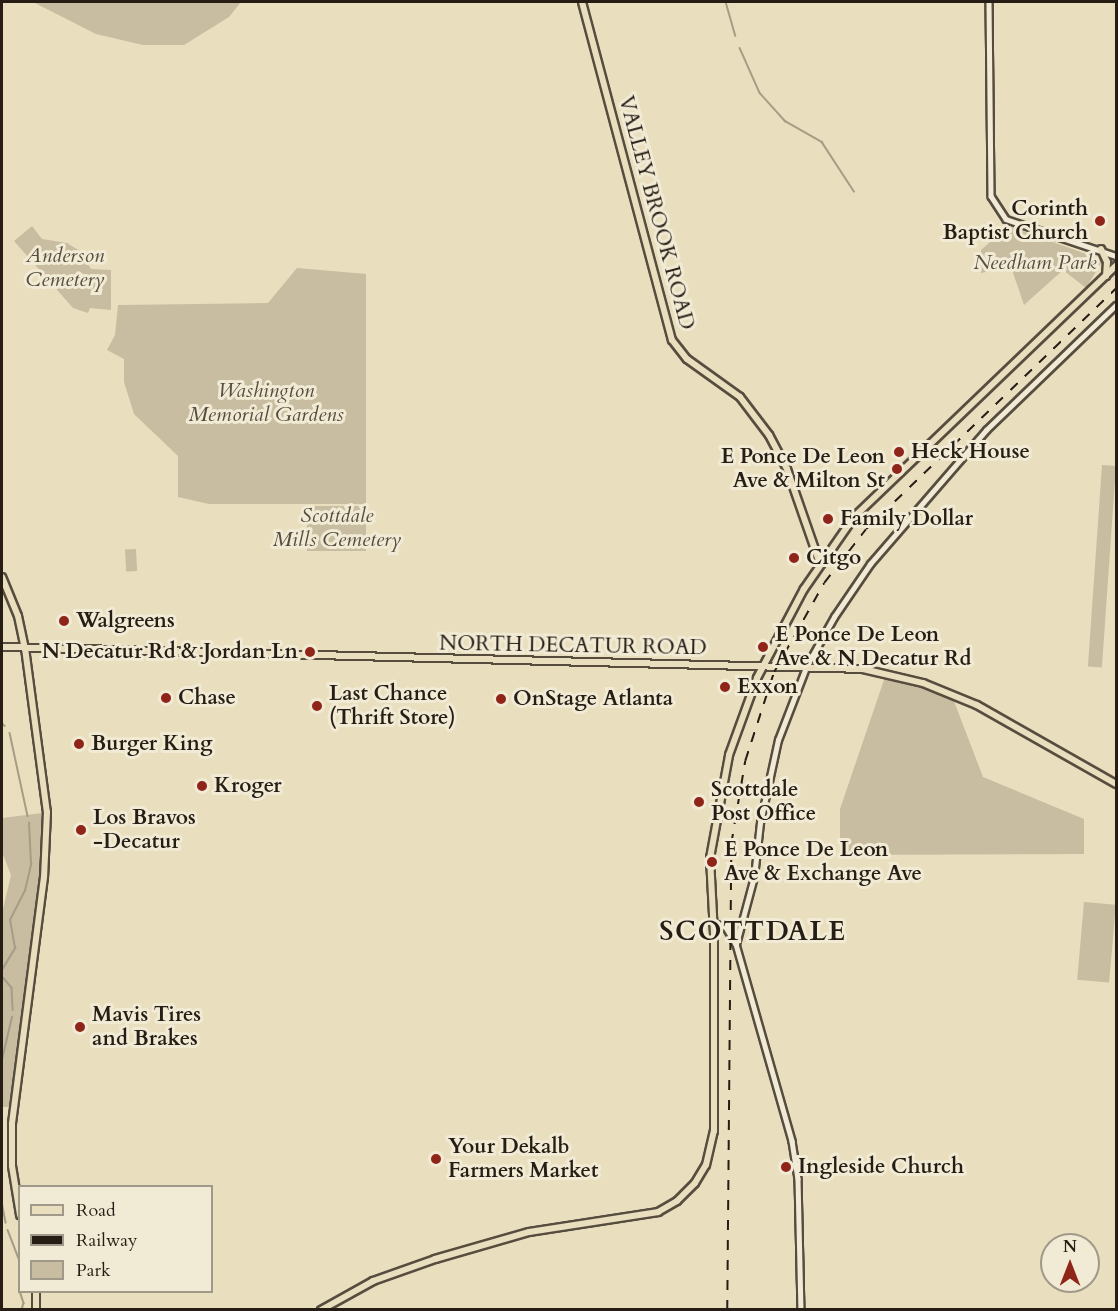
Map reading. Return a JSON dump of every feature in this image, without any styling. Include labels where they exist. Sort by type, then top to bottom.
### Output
[{"type":"main road","name":"VALLEY BROOK ROAD","points":[[582,2],[672,340],[687,359],[740,396],[769,435],[787,469],[820,564]]},
{"type":"main road","points":[[1101,249],[1107,262],[1106,276]]},
{"type":"main road","points":[[321,1310],[373,1281],[435,1259],[530,1232],[641,1217],[664,1209],[684,1195],[706,1166],[714,1131],[713,923],[708,871],[717,814],[737,727],[763,665],[820,564],[866,504],[1116,266]]},
{"type":"main road","points":[[2,577],[18,616],[25,648],[47,812],[44,877],[13,1110],[12,1166],[18,1203]]},
{"type":"main road","name":"NORTH DECATUR ROAD","points":[[2,647],[610,665],[807,665],[877,671],[936,688],[977,705],[1116,784]]},
{"type":"main road","points":[[36,1293],[36,1310]]},
{"type":"street","points":[[989,2],[991,196],[1006,219],[1101,249],[1116,256]]},
{"type":"street","points":[[736,944],[754,877],[770,769],[807,665],[860,576],[922,503],[1000,415],[1116,305]]},
{"type":"street","points":[[713,923],[726,927],[736,944],[797,1163],[801,1310]]},
{"type":"green space","points":[[33,2],[241,2],[229,17],[184,45],[143,45],[96,34]]},
{"type":"green space","name":"Anderson Cemetery","points":[[32,226],[42,239],[67,243],[80,251],[91,269],[111,270],[111,310],[90,308],[88,313],[73,308],[14,241]]},
{"type":"green space","name":"Needham Park","points":[[1008,226],[1103,260],[1086,288],[1063,270],[1024,305],[1011,267],[981,273],[981,250]]},
{"type":"green space","name":"Washington Memorial Gardens","points":[[297,268],[366,274],[366,504],[209,504],[178,497],[178,456],[134,414],[124,382],[124,359],[107,350],[115,335],[118,305],[268,303]]},
{"type":"green space","points":[[1102,465],[1116,466],[1102,667],[1088,667]]},
{"type":"green space","name":"Scottdale Mills Cemetery","points":[[307,506],[366,506],[366,551],[307,551]]},
{"type":"green space","points":[[136,549],[137,571],[126,572],[125,550]]},
{"type":"green space","points":[[886,674],[952,696],[983,777],[1084,819],[1084,854],[840,855],[840,809]]},
{"type":"green space","points":[[42,813],[49,857],[15,1107],[2,1107],[2,913],[11,875],[2,852],[2,818]]},
{"type":"green space","points":[[1084,902],[1116,905],[1109,982],[1077,980]]},
{"type":"waterway","points":[[726,2],[736,36]]},
{"type":"waterway","points":[[740,48],[760,93],[785,121],[822,142],[854,191]]},
{"type":"waterway","points":[[2,723],[5,726]]},
{"type":"waterway","points":[[10,733],[28,816]]},
{"type":"waterway","points":[[2,970],[15,948],[10,920],[25,891],[31,864],[29,823]]},
{"type":"waterway","points":[[2,976],[12,988],[13,1010]]},
{"type":"waterway","points":[[2,1060],[12,1017]]},
{"type":"waterway","points":[[2,1202],[6,1223]]},
{"type":"waterway","points":[[8,1230],[18,1256]]},
{"type":"waterway","points":[[21,1293],[24,1303],[22,1310]]},
{"type":"railway","points":[[727,1310],[731,844],[745,761],[774,672],[824,583],[866,529],[1116,288]]},
{"type":"place","name":"Corinth Baptist Church","points":[[1100,221]]},
{"type":"place","name":"Heck House","points":[[899,452]]},
{"type":"place","name":"E Ponce De Leon Ave & Milton St","points":[[897,469]]},
{"type":"place","name":"Family Dollar","points":[[828,519]]},
{"type":"place","name":"Citgo","points":[[794,558]]},
{"type":"place","name":"Walgreens","points":[[64,621]]},
{"type":"place","name":"E Ponce De Leon Ave & N Decatur Rd","points":[[763,647]]},
{"type":"place","name":"N Decatur Rd & Jordan Ln","points":[[310,652]]},
{"type":"place","name":"Exxon","points":[[725,687]]},
{"type":"place","name":"Chase","points":[[166,698]]},
{"type":"place","name":"OnStage Atlanta","points":[[501,699]]},
{"type":"place","name":"Last Chance (Thrift Store)","points":[[317,706]]},
{"type":"place","name":"Burger King","points":[[79,744]]},
{"type":"place","name":"Kroger","points":[[202,786]]},
{"type":"place","name":"Scottdale Post Office","points":[[699,802]]},
{"type":"place","name":"Los Bravos -Decatur","points":[[81,830]]},
{"type":"place","name":"E Ponce De Leon Ave & Exchange Ave","points":[[712,862]]},
{"type":"place","name":"Mavis Tires and Brakes","points":[[80,1027]]},
{"type":"place","name":"Your Dekalb Farmers Market","points":[[436,1159]]},
{"type":"place","name":"Ingleside Church","points":[[786,1167]]},
{"type":"district","name":"SCOTTDALE","points":[[753,932]]}]
